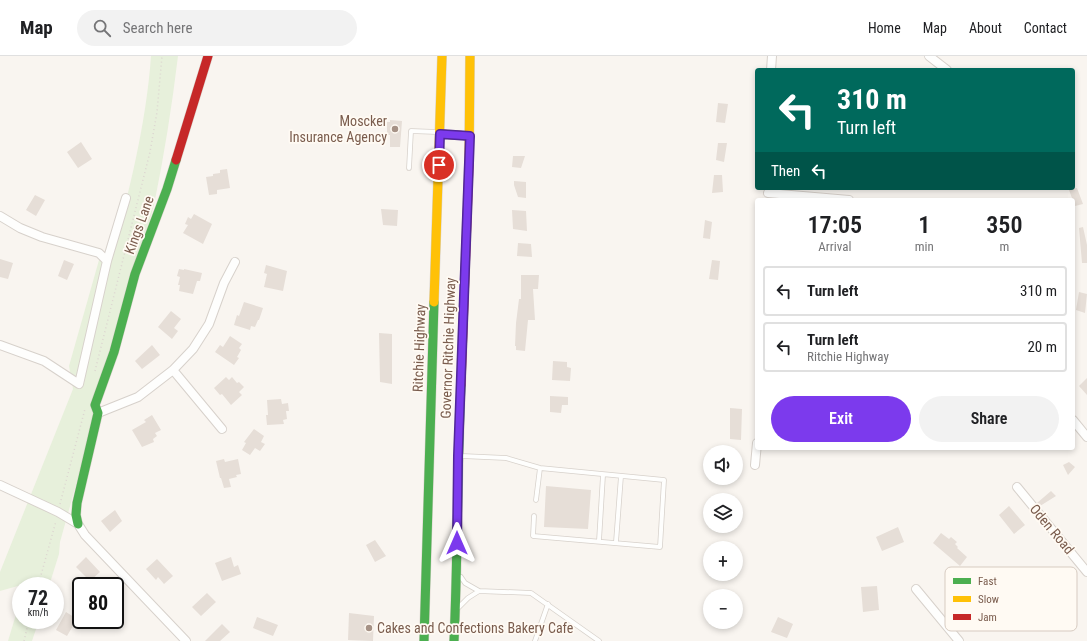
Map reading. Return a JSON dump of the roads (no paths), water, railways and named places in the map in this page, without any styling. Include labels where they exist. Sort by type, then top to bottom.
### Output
[{"type":"main road","name":"Kings Lane","points":[[78,524],[76,515],[77,503],[93,408],[114,352],[135,274],[167,189],[208,56]]},
{"type":"main road","name":"Ritchie Highway","points":[[424,641],[442,56]]},
{"type":"main road","name":"Governor Ritchie Highway","points":[[454,641],[457,572],[458,456],[470,136],[470,56]]},
{"type":"main road","points":[[440,133],[470,136]]},
{"type":"street","points":[[771,68],[772,56]]},
{"type":"street","points":[[929,56],[944,68]]},
{"type":"street","points":[[768,194],[822,198]]},
{"type":"street","points":[[0,345],[44,361],[79,384],[107,261],[126,198]]},
{"type":"street","points":[[0,216],[20,228],[42,237],[99,254],[107,261]]},
{"type":"street","points":[[93,408],[138,398],[173,370],[193,349],[209,324],[224,283],[235,262]]},
{"type":"street","points":[[173,370],[222,429]]},
{"type":"street","points":[[1075,422],[1087,437]]},
{"type":"street","points":[[756,465],[757,450]]},
{"type":"street","points":[[0,485],[58,512],[78,524],[85,535],[186,641]]},
{"type":"street","name":"Oden Road","points":[[1017,487],[1087,572]]},
{"type":"street","points":[[916,589],[945,624]]},
{"type":"street","points":[[951,631],[959,641]]},
{"type":"lane","points":[[409,168],[411,131],[440,133]]},
{"type":"lane","points":[[458,456],[506,458],[540,468],[664,480],[660,547],[618,542],[533,536],[534,516]]},
{"type":"lane","points":[[536,500],[540,468]]},
{"type":"lane","points":[[599,541],[603,474]]},
{"type":"lane","points":[[618,542],[621,476]]},
{"type":"lane","points":[[457,572],[465,583],[479,591],[531,593],[599,641]]},
{"type":"lane","points":[[455,612],[468,598],[479,591]]},
{"type":"lane","points":[[535,641],[548,604]]},
{"type":"place","name":"Moscker Insurance Agency","points":[[395,129]]},
{"type":"place","name":"Cakes and Confections Bakery Cafe","points":[[369,628]]}]
